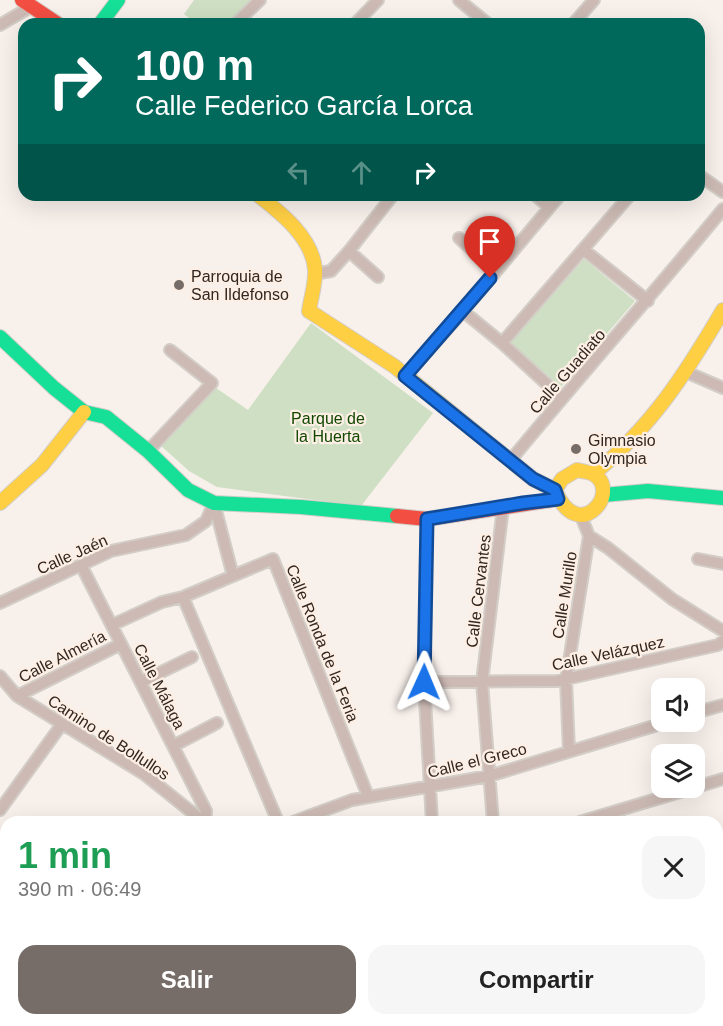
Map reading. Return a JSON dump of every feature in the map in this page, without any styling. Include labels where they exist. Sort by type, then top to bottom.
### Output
[{"type":"street","points":[[104,18],[118,0]]},
{"type":"street","points":[[241,18],[260,0]]},
{"type":"street","points":[[361,18],[378,0]]},
{"type":"street","points":[[459,0],[481,18]]},
{"type":"street","points":[[577,18],[588,2]]},
{"type":"street","points":[[0,25],[27,3],[49,18]]},
{"type":"street","points":[[705,179],[723,192]]},
{"type":"street","points":[[266,201],[283,215],[305,244],[314,263],[309,311],[394,366],[510,461],[556,495],[565,511],[580,516],[593,513],[600,504],[617,457]]},
{"type":"street","points":[[314,274],[331,271],[388,201]]},
{"type":"street","points":[[542,201],[549,207]]},
{"type":"street","points":[[405,376],[463,311],[554,201]]},
{"type":"street","points":[[502,343],[625,201]]},
{"type":"street","name":"Calle Guadiato","points":[[510,461],[648,301],[723,209]]},
{"type":"street","points":[[459,238],[496,271]]},
{"type":"street","points":[[584,250],[648,301]]},
{"type":"street","points":[[349,251],[378,277]]},
{"type":"street","points":[[593,474],[617,457],[670,397],[723,310]]},
{"type":"street","points":[[463,311],[562,398]]},
{"type":"street","points":[[0,338],[54,388],[84,412],[106,417],[148,451],[188,490],[214,503],[301,507],[427,519],[503,507],[556,495]]},
{"type":"street","points":[[148,451],[212,383],[170,350]]},
{"type":"street","points":[[686,372],[723,388]]},
{"type":"street","points":[[0,503],[42,465],[84,412]]},
{"type":"street","points":[[556,495],[562,479],[577,470],[593,474],[603,491]]},
{"type":"street","points":[[603,491],[672,491],[723,498]]},
{"type":"street","points":[[214,503],[233,576]]},
{"type":"street","name":"Calle Jaén","points":[[0,603],[111,551],[186,535],[206,521],[214,503]]},
{"type":"street","name":"Calle Cervantes","points":[[492,816],[482,682],[503,507]]},
{"type":"street","name":"Calle Murillo","points":[[569,751],[566,680],[589,536],[580,516]]},
{"type":"street","points":[[427,519],[424,682],[432,816]]},
{"type":"street","points":[[589,536],[672,598],[723,631]]},
{"type":"street","points":[[699,558],[723,564]]},
{"type":"street","name":"Calle Ronda de la Feria","points":[[112,626],[162,602],[183,597],[273,559],[368,796]]},
{"type":"street","name":"Calle Málaga","points":[[81,565],[206,811],[206,816]]},
{"type":"street","points":[[183,597],[275,816]]},
{"type":"street","name":"Calle Velázquez","points":[[424,682],[566,680],[718,645],[723,641]]},
{"type":"street","name":"Calle Almería","points":[[17,696],[121,644]]},
{"type":"street","points":[[141,682],[192,657]]},
{"type":"street","name":"Camino de Bollullos","points":[[0,676],[17,696],[144,774],[197,816]]},
{"type":"street","points":[[705,710],[723,705]]},
{"type":"street","points":[[173,746],[217,723]]},
{"type":"street","points":[[0,810],[62,724]]},
{"type":"street","name":"Calle el Greco","points":[[309,816],[368,796],[430,788],[489,776],[651,727]]},
{"type":"street","points":[[600,816],[723,779]]},
{"type":"green space","points":[[194,0],[254,0],[236,18],[189,18],[184,14]]},
{"type":"green space","points":[[584,259],[635,301],[561,387],[510,343]]},
{"type":"green space","name":"Parque de la Huerta","points":[[311,323],[433,413],[361,506],[217,487],[189,471],[160,445],[216,388],[248,410]]},
{"type":"traffic: fast","points":[[104,18],[118,0]]},
{"type":"traffic: fast","points":[[0,337],[54,388],[84,412],[106,417],[148,451],[188,490],[214,503],[301,507],[397,516]]},
{"type":"traffic: fast","points":[[603,495],[648,491],[723,498]]},
{"type":"traffic: slow","points":[[265,201],[302,236],[313,257],[315,274],[309,311],[394,366],[533,479],[555,490]]},
{"type":"traffic: slow","points":[[593,474],[633,438],[650,419],[681,377],[723,310]]},
{"type":"traffic: slow","points":[[0,503],[42,465],[84,412]]},
{"type":"traffic: slow","points":[[577,470],[591,473],[600,480],[603,490],[601,500],[595,509],[586,514],[576,514],[565,507],[555,490],[562,479],[577,470]]},
{"type":"traffic: jam","points":[[22,0],[49,18]]},
{"type":"traffic: jam","points":[[397,516],[427,519],[558,499]]},
{"type":"place","name":"Parroquia de San Ildefonso","points":[[179,285]]},
{"type":"place","name":"Gimnasio Olympia","points":[[576,449]]},
{"type":"route","points":[[424,682],[427,519],[558,499],[555,490],[533,479],[405,376],[490,278]]}]
